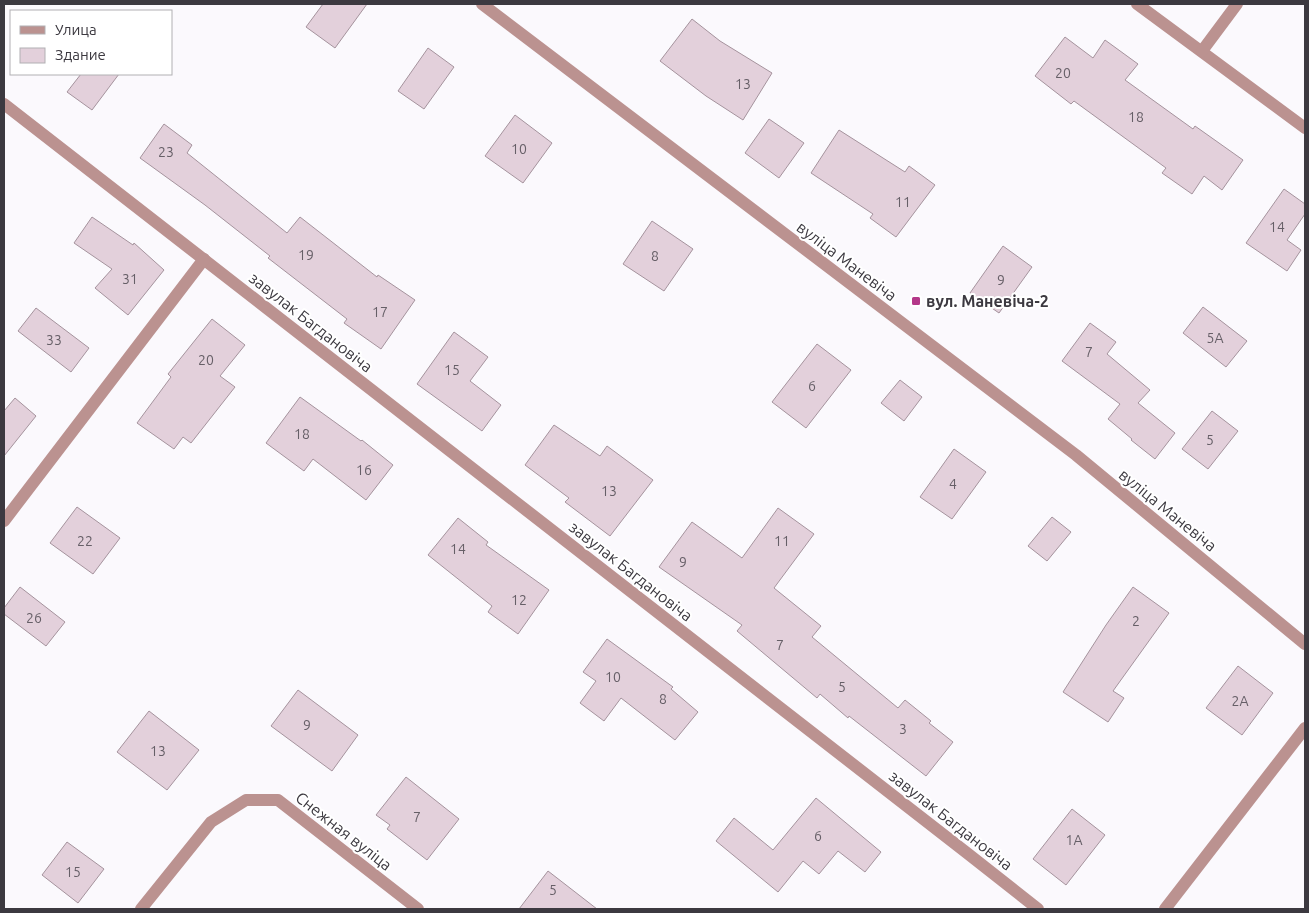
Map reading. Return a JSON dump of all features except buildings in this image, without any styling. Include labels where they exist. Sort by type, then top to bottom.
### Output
[{"type":"street","name":"вуліца Маневіча","points":[[482,4],[1076,455],[1305,644]]},
{"type":"street","points":[[1137,4],[1305,128]]},
{"type":"street","points":[[1202,51],[1237,4]]},
{"type":"street","name":"завулак Багдановіча","points":[[4,104],[1038,909]]},
{"type":"street","points":[[4,521],[204,259]]},
{"type":"street","points":[[1165,909],[1305,728]]},
{"type":"street","name":"Снежная вуліца","points":[[141,909],[211,822],[246,800],[278,800],[418,909]]},
{"type":"place","name":"вул. Маневіча-2","points":[[916,301]]}]
